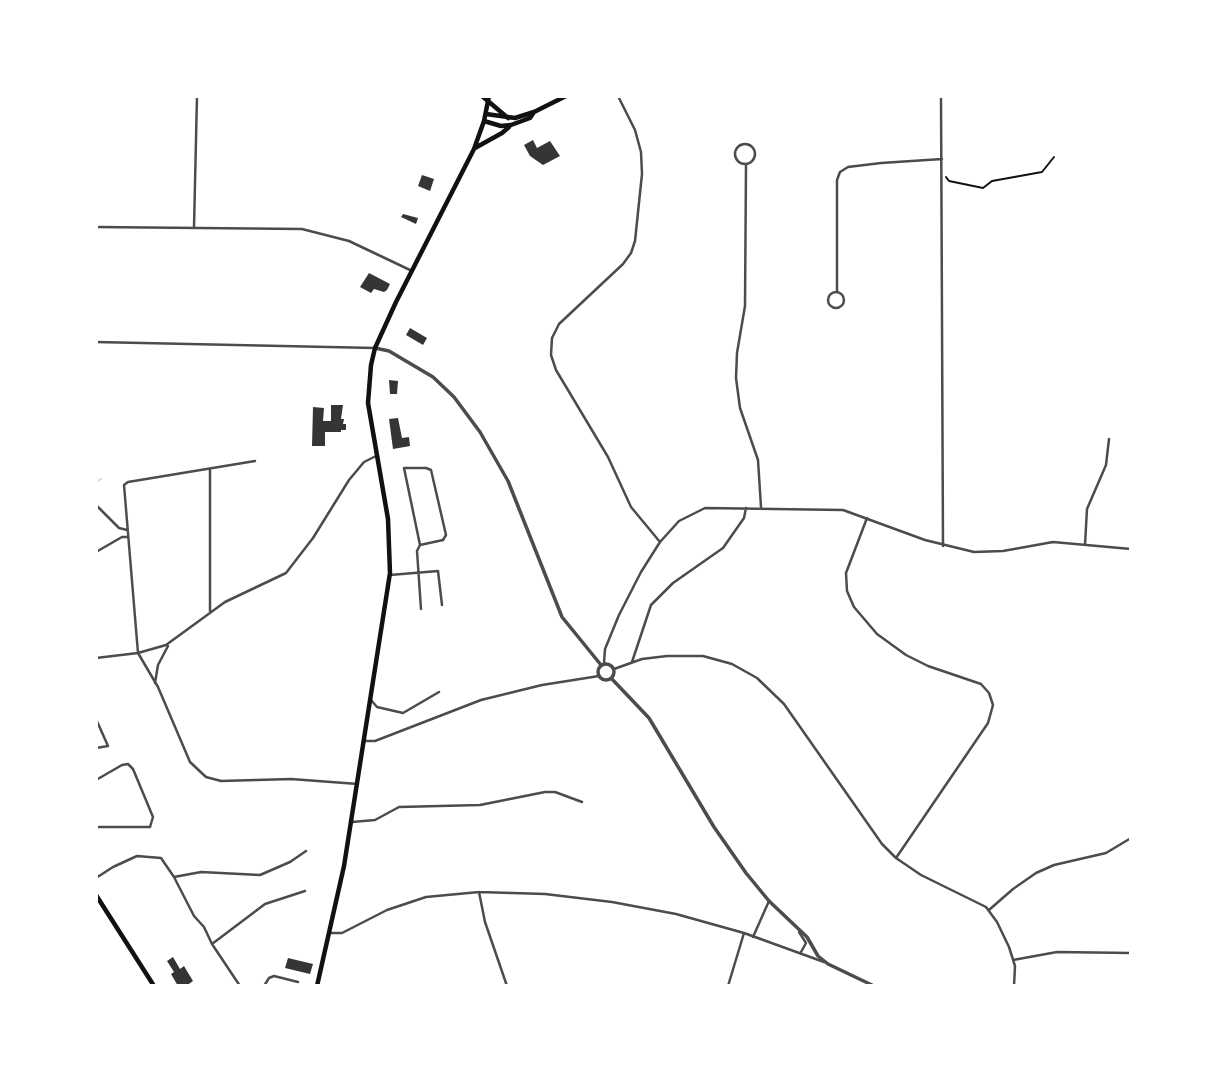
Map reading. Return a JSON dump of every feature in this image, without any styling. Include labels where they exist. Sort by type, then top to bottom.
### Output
[{"type":"main road","points":[[482,96],[508,118]]},
{"type":"main road","points":[[317,986],[352,822],[390,575],[388,519],[368,403],[369,374],[375,348],[411,270],[474,149],[489,96]]},
{"type":"main road","points":[[486,114],[508,118],[534,112],[566,96]]},
{"type":"main road","points":[[484,121],[501,126],[510,125],[530,118],[534,112]]},
{"type":"main road","points":[[474,149],[502,133],[510,125]]},
{"type":"main road","points":[[96,895],[154,986]]},
{"type":"street","points":[[194,227],[197,96]]},
{"type":"street","points":[[618,96],[635,130],[641,152],[642,174],[635,241],[623,264],[559,324],[552,338],[551,355],[556,370],[608,457],[631,507],[660,542]]},
{"type":"street","points":[[941,96],[943,546]]},
{"type":"street","points":[[743,144],[750,145],[755,154],[753,160],[746,165],[738,162],[735,157],[736,149],[743,144]]},
{"type":"street","points":[[837,292],[837,180],[840,172],[848,167],[942,159]]},
{"type":"street","points":[[746,165],[745,306],[737,353],[736,378],[740,408],[758,460],[761,507]]},
{"type":"street","points":[[96,227],[287,228],[316,232],[351,242],[411,270]]},
{"type":"street","points":[[837,292],[842,294],[844,299],[843,305],[837,308],[830,306],[828,300],[832,293],[837,292]]},
{"type":"street","points":[[96,342],[375,348],[389,351],[433,377],[454,397],[480,432],[508,481],[562,617],[603,664],[610,664],[614,674],[605,680],[599,676],[542,685],[481,700],[375,741],[364,741]]},
{"type":"street","points":[[1085,545],[1087,509],[1106,465],[1109,439]]},
{"type":"street","points":[[96,658],[158,649],[210,611],[291,569],[349,480],[364,462],[376,456]]},
{"type":"street","points":[[255,461],[126,483],[124,488],[138,653],[155,683],[190,762],[206,777],[221,781],[291,779],[358,784]]},
{"type":"street","points":[[420,545],[445,538],[442,516],[431,470],[404,468],[420,545],[417,551],[421,608]]},
{"type":"street","points":[[210,469],[210,611]]},
{"type":"street","points":[[96,505],[119,528],[127,530]]},
{"type":"street","points":[[599,676],[598,669],[603,664],[605,650],[619,615],[640,572],[660,542],[679,521],[696,511],[714,506],[843,510],[964,551],[984,553],[1053,541],[1131,550]]},
{"type":"street","points":[[632,662],[651,605],[673,583],[723,548],[744,518],[746,507]]},
{"type":"street","points":[[867,518],[846,573],[847,591],[854,607],[877,635],[906,655],[928,666],[981,684],[989,693],[993,705],[988,723],[896,858]]},
{"type":"street","points":[[96,552],[122,537],[128,537]]},
{"type":"street","points":[[390,575],[438,571],[442,605]]},
{"type":"street","points":[[155,683],[158,665],[169,643]]},
{"type":"street","points":[[614,669],[632,662],[667,656],[703,656],[732,664],[757,678],[784,704],[870,830],[896,858],[921,875],[966,895],[989,910],[1004,934],[1013,960],[1014,986]]},
{"type":"street","points":[[611,678],[649,718],[714,827],[746,873],[799,932],[806,943],[801,952]]},
{"type":"street","points":[[371,699],[377,706],[403,713],[439,692]]},
{"type":"street","points":[[96,719],[108,746],[96,748]]},
{"type":"street","points":[[96,780],[128,764],[133,769],[153,817],[150,827],[96,827]]},
{"type":"street","points":[[352,822],[375,820],[399,807],[480,805],[545,792],[555,792],[582,802]]},
{"type":"street","points":[[989,910],[1036,873],[1106,853],[1131,838]]},
{"type":"street","points":[[174,877],[201,872],[260,875],[290,862],[306,851]]},
{"type":"street","points":[[96,878],[137,856],[161,858],[194,916],[204,927],[240,986]]},
{"type":"street","points":[[212,944],[265,904],[305,891]]},
{"type":"street","points":[[478,892],[485,922],[507,986]]},
{"type":"street","points":[[330,933],[342,933],[412,901],[453,893],[545,894],[612,902],[676,914],[744,933],[801,952],[874,986]]},
{"type":"street","points":[[753,937],[769,901]]},
{"type":"street","points":[[799,932],[807,937],[818,956],[828,964]]},
{"type":"street","points":[[728,986],[744,933]]},
{"type":"street","points":[[1013,960],[1057,952],[1131,953]]},
{"type":"street","points":[[264,986],[269,978],[274,976],[298,982]]},
{"type":"path","points":[[943,171],[949,181],[983,188],[992,181],[1042,172],[1054,157]]},
{"type":"building","points":[[533,140],[537,148],[550,141],[560,156],[543,165],[530,156],[524,145]]},
{"type":"building","points":[[422,175],[434,179],[430,191],[418,186]]},
{"type":"building","points":[[403,214],[418,218],[416,224],[401,217]]},
{"type":"building","points":[[369,273],[390,284],[387,290],[384,292],[374,289],[371,293],[360,287]]},
{"type":"building","points":[[410,328],[427,338],[423,345],[406,335]]},
{"type":"building","points":[[389,380],[398,381],[397,394],[390,394]]},
{"type":"building","points":[[331,405],[343,405],[341,419],[344,419],[346,430],[325,432],[325,446],[312,446],[313,407],[324,408],[323,421],[331,421]]},
{"type":"building","points":[[398,418],[402,438],[409,437],[410,446],[393,449],[389,419]]},
{"type":"building","points":[[173,957],[180,969],[184,966],[193,981],[186,986],[178,986],[171,974],[174,972],[167,961]]},
{"type":"building","points":[[288,958],[313,964],[310,974],[285,968]]},
{"type":"waterway","points":[[96,482],[101,479]]}]
